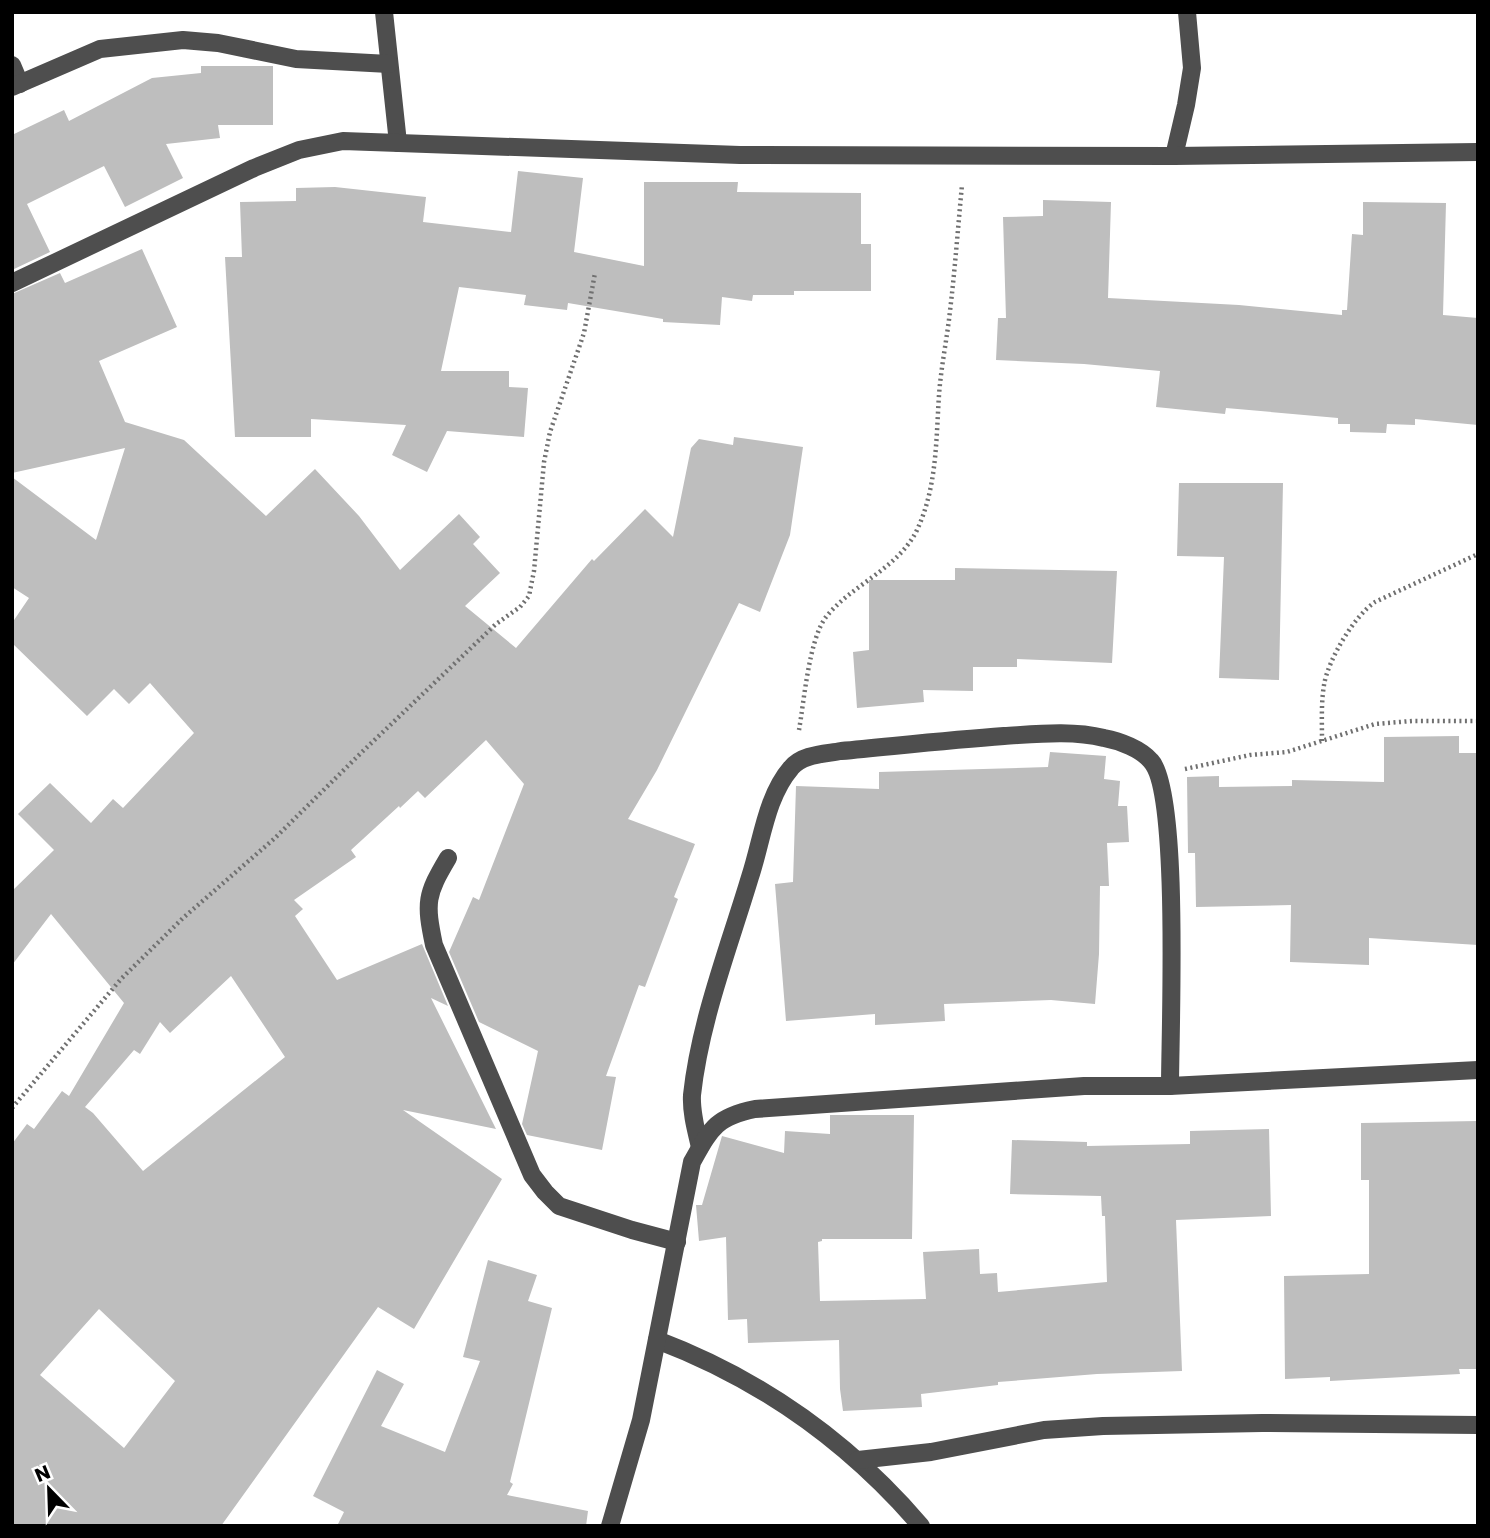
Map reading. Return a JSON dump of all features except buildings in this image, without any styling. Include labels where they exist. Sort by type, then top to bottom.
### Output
[{"type":"street","points":[[384,12],[398,143]]},
{"type":"street","points":[[1174,156],[1192,68],[1187,12]]},
{"type":"street","points":[[12,65],[16,85],[100,49],[183,40],[218,43],[296,59],[389,64]]},
{"type":"street","points":[[12,284],[254,168],[299,150],[343,141],[740,155],[1174,156],[1478,152]]},
{"type":"street","points":[[700,1147],[692,1097],[698,1059],[721,969],[774,795],[792,765],[812,756],[841,751],[1052,733],[1104,738],[1134,749],[1151,761],[1161,777],[1167,820],[1170,876],[1170,1086]]},
{"type":"street","points":[[448,858],[431,887],[428,914],[434,945],[532,1175],[559,1206],[677,1242]]},
{"type":"street","points":[[610,1526],[641,1420],[692,1162],[715,1125],[730,1114],[755,1109],[1084,1086],[1170,1086],[1478,1070]]},
{"type":"street","points":[[657,1340],[700,1356],[774,1397],[858,1460],[893,1493],[921,1526]]},
{"type":"street","points":[[858,1460],[931,1452],[1044,1430],[1103,1426],[1262,1423],[1478,1425]]},
{"type":"path","points":[[792,765],[816,638],[824,619],[893,560],[916,533],[925,510],[936,460],[939,394],[965,156]]},
{"type":"path","points":[[12,1108],[130,970],[183,918],[275,838],[496,624],[520,607],[529,596],[534,571],[544,462],[550,432],[584,333],[595,274]]},
{"type":"path","points":[[1322,741],[1324,684],[1340,646],[1364,610],[1478,554]]},
{"type":"path","points":[[1161,777],[1222,760],[1287,752],[1375,724],[1478,721]]}]
